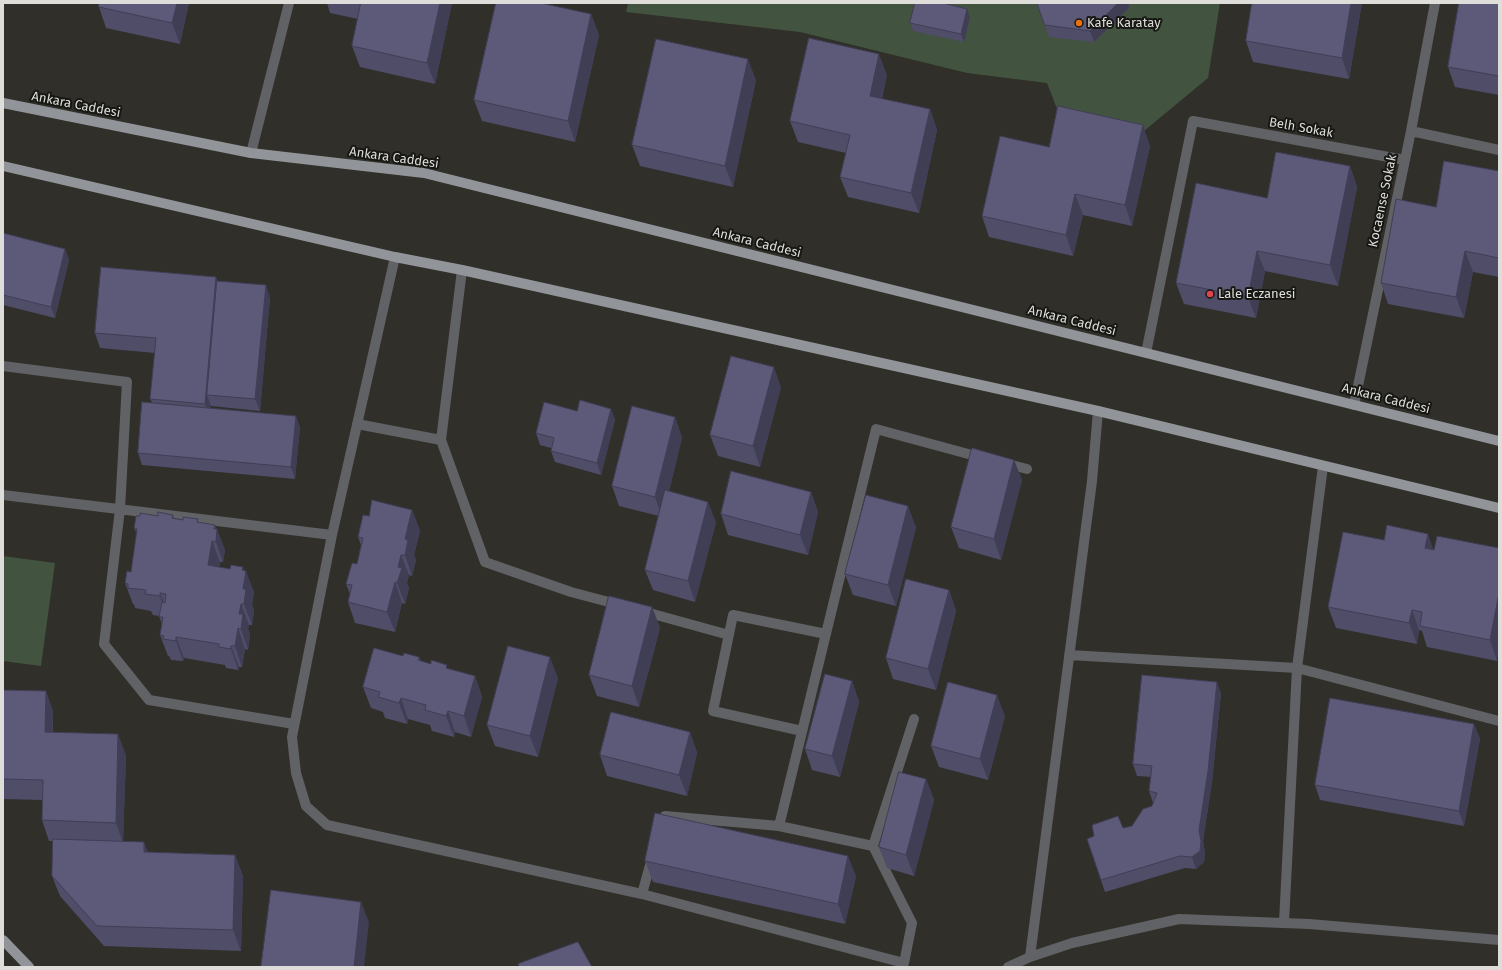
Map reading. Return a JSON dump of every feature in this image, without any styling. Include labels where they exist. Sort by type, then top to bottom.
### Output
[{"type":"main road","name":"Ankara Caddesi","points":[[3,103],[251,153],[424,173],[1499,441]]},
{"type":"main road","points":[[3,166],[395,257],[462,270],[1098,412],[1499,508]]},
{"type":"main road","points":[[3,940],[29,967]]},
{"type":"street","points":[[251,153],[289,3]]},
{"type":"street","name":"Kocaense Sokak","points":[[1354,404],[1405,160],[1435,3]]},
{"type":"street","name":"Belh Sokak","points":[[1146,353],[1193,121],[1405,160]]},
{"type":"street","points":[[1411,130],[1499,150]]},
{"type":"street","points":[[395,257],[332,535],[292,737],[296,773],[306,806],[327,825],[642,894],[904,963],[912,923],[872,846],[914,719]]},
{"type":"street","points":[[462,270],[441,440],[485,562],[571,592],[729,635]]},
{"type":"street","points":[[3,366],[127,382],[120,509],[104,644],[149,700],[294,724]]},
{"type":"street","points":[[1030,957],[1092,481],[1098,412]]},
{"type":"street","points":[[357,424],[441,440]]},
{"type":"street","points":[[779,826],[876,429],[1028,469]]},
{"type":"street","points":[[1284,922],[1297,668],[1323,466]]},
{"type":"street","points":[[3,495],[332,535]]},
{"type":"street","points":[[802,730],[713,711],[733,615],[826,634]]},
{"type":"street","points":[[1069,655],[1297,668],[1499,721]]},
{"type":"street","points":[[661,830],[665,816],[779,826],[872,846]]},
{"type":"street","points":[[642,894],[654,852]]},
{"type":"street","points":[[1008,967],[1030,957],[1072,943],[1179,919],[1284,922],[1499,940]]},
{"type":"green space","points":[[628,3],[1220,3],[1208,78],[1144,131],[1059,114],[1047,83],[967,73],[800,32],[626,12]]},
{"type":"green space","points":[[3,556],[55,563],[41,666],[3,661]]},
{"type":"building","points":[[99,3],[177,3],[172,23],[99,7]]},
{"type":"building","points":[[361,3],[440,3],[427,63],[352,46]]},
{"type":"building","points":[[496,3],[541,3],[591,14],[568,121],[474,100]]},
{"type":"building","points":[[915,3],[943,3],[967,9],[961,34],[910,23]]},
{"type":"building","name":"Kafe Karatay","points":[[1037,3],[1118,3],[1090,31],[1045,25]]},
{"type":"building","points":[[1252,3],[1351,3],[1342,58],[1246,41]]},
{"type":"building","points":[[1459,3],[1499,3],[1499,76],[1448,67]]},
{"type":"building","points":[[809,38],[879,54],[870,96],[930,109],[911,193],[840,177],[850,135],[790,121]]},
{"type":"building","points":[[656,39],[748,59],[725,166],[632,145]]},
{"type":"building","points":[[1058,106],[1143,125],[1125,205],[1075,194],[1066,235],[982,216],[1000,136],[1049,147]]},
{"type":"building","points":[[1276,152],[1350,166],[1330,265],[1257,251],[1248,297],[1176,283],[1196,183],[1267,198]]},
{"type":"building","points":[[1444,161],[1499,171],[1499,258],[1465,251],[1456,297],[1381,283],[1396,199],[1436,207]]},
{"type":"building","points":[[3,233],[65,249],[51,307],[3,295]]},
{"type":"building","points":[[101,267],[216,277],[205,404],[150,399],[156,338],[95,333]]},
{"type":"building","points":[[217,281],[266,285],[255,399],[207,395]]},
{"type":"building","points":[[731,356],[774,367],[753,446],[710,435]]},
{"type":"building","points":[[580,400],[611,409],[597,463],[551,451],[554,438],[536,433],[544,402],[577,411]]},
{"type":"building","points":[[142,402],[296,416],[291,467],[138,453]]},
{"type":"building","points":[[632,406],[675,417],[655,497],[612,486]]},
{"type":"building","points":[[972,448],[1014,460],[994,539],[951,527]]},
{"type":"building","points":[[731,471],[811,492],[800,535],[721,514]]},
{"type":"building","points":[[665,490],[708,502],[688,581],[645,570]]},
{"type":"building","points":[[866,495],[908,506],[888,585],[845,574]]},
{"type":"building","points":[[372,500],[412,510],[405,539],[408,540],[405,555],[401,555],[398,567],[402,568],[397,583],[395,582],[387,612],[348,602],[352,585],[346,584],[352,563],[357,564],[363,538],[358,537],[363,515],[369,516]]},
{"type":"building","points":[[158,512],[173,515],[172,518],[183,520],[183,517],[198,519],[197,522],[215,525],[214,529],[217,529],[216,542],[212,541],[208,565],[230,569],[231,565],[243,567],[242,570],[246,571],[243,589],[246,589],[244,604],[241,604],[239,614],[243,614],[241,629],[238,628],[235,646],[231,646],[231,649],[219,647],[219,644],[176,637],[176,641],[163,639],[164,636],[160,635],[163,617],[159,617],[162,602],[165,603],[166,594],[160,593],[160,596],[145,594],[146,590],[128,588],[128,584],[125,583],[127,571],[131,572],[137,529],[134,528],[136,516],[140,516],[140,513],[158,516]]},
{"type":"building","points":[[1387,525],[1428,534],[1425,548],[1434,550],[1437,536],[1499,548],[1499,593],[1490,640],[1420,626],[1422,612],[1412,610],[1409,623],[1328,607],[1343,532],[1384,540]]},
{"type":"building","points":[[906,579],[949,590],[928,669],[886,658]]},
{"type":"building","points":[[609,596],[652,607],[632,686],[589,675]]},
{"type":"building","points":[[508,646],[550,657],[530,736],[487,725]]},
{"type":"building","points":[[374,648],[403,656],[404,653],[419,657],[418,660],[431,664],[431,660],[447,665],[446,668],[475,676],[464,716],[448,711],[446,716],[425,710],[426,705],[401,698],[399,703],[378,697],[380,692],[363,687]]},
{"type":"building","points":[[825,674],[852,681],[832,756],[805,749]]},
{"type":"building","points":[[1142,675],[1217,682],[1208,771],[1199,830],[1201,841],[1200,851],[1192,857],[1180,856],[1101,880],[1087,839],[1094,836],[1092,825],[1118,816],[1123,828],[1132,826],[1143,809],[1152,806],[1157,793],[1149,791],[1152,766],[1133,764]]},
{"type":"building","points":[[948,682],[997,695],[980,759],[931,746]]},
{"type":"building","points":[[3,690],[46,691],[45,732],[118,734],[116,823],[42,820],[43,780],[3,779]]},
{"type":"building","points":[[1330,698],[1474,724],[1459,811],[1315,785]]},
{"type":"building","points":[[611,712],[690,732],[679,775],[600,755]]},
{"type":"building","points":[[899,772],[926,779],[906,855],[879,847]]},
{"type":"building","points":[[655,813],[848,856],[838,904],[645,861]]},
{"type":"building","points":[[53,839],[144,842],[144,852],[235,855],[233,930],[97,926],[52,876]]},
{"type":"building","points":[[271,890],[361,902],[354,967],[261,967]]},
{"type":"building","points":[[578,942],[592,967],[519,967],[518,964]]},
{"type":"place","name":"Kafe Karatay","points":[[1079,23]]},
{"type":"place","name":"Lale Eczanesi","points":[[1210,294]]}]
